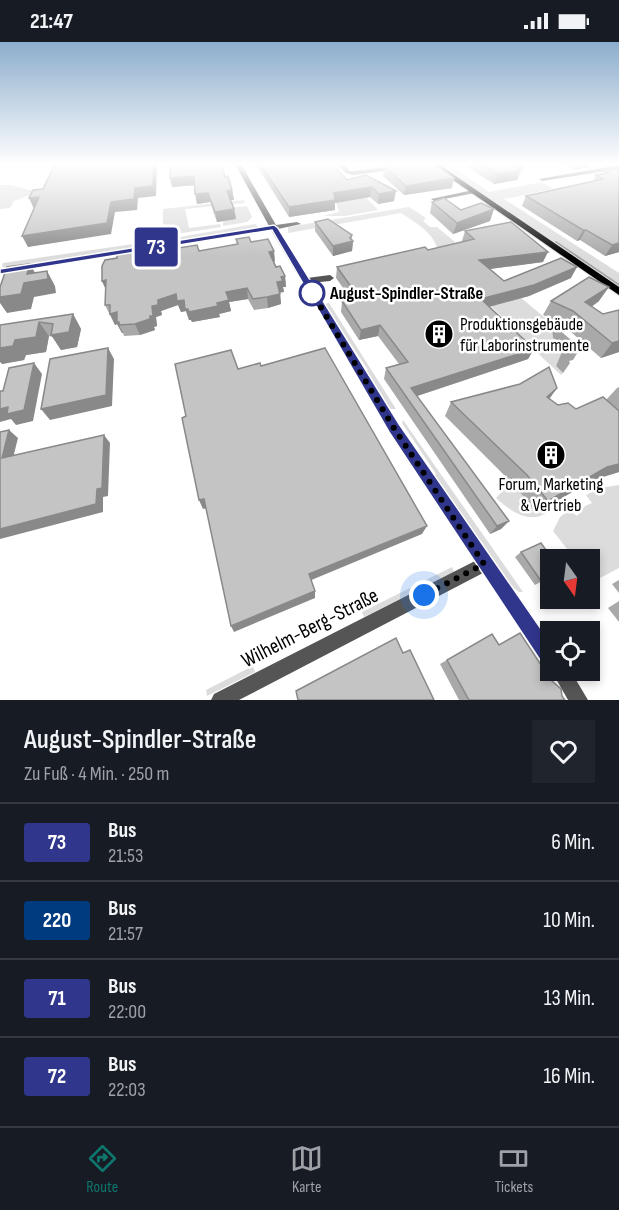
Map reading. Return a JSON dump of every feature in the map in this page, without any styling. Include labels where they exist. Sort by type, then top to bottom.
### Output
[{"type":"main road","points":[[477,195],[493,205]]},
{"type":"main road","points":[[479,195],[619,292]]},
{"type":"street","points":[[255,195],[394,428],[540,645]]},
{"type":"street","points":[[434,199],[458,195]]},
{"type":"street","points":[[0,271],[297,224]]},
{"type":"street","points":[[305,280],[330,278]]},
{"type":"street","name":"Wilhelm-Berg-Straße","points":[[220,700],[484,564]]},
{"type":"street","points":[[566,681],[579,700]]},
{"type":"shaded area","points":[[0,195],[30,195],[14,201],[10,208],[0,209]]},
{"type":"shaded area","points":[[355,195],[363,195],[378,210],[345,216],[323,216],[339,212],[336,202],[355,199]]},
{"type":"shaded area","points":[[482,195],[525,195],[504,199],[619,273],[619,286]]},
{"type":"shaded area","points":[[244,200],[245,203],[185,209],[189,228],[220,224],[221,227],[163,236],[163,209]]},
{"type":"shaded area","points":[[247,206],[252,217],[247,222],[223,226],[223,221],[235,219],[214,215],[213,212],[219,209]]},
{"type":"shaded area","points":[[409,207],[426,218],[423,221],[430,227],[437,227],[455,242],[454,246],[438,250],[428,233],[401,213],[288,233],[288,227]]},
{"type":"shaded area","points":[[255,224],[259,227],[153,245],[145,243]]},
{"type":"shaded area","points":[[140,243],[133,249],[17,267],[2,266],[3,263]]},
{"type":"shaded area","points":[[514,292],[550,322],[546,323],[552,330],[553,338],[557,339],[561,354],[556,366],[563,373],[561,375],[500,318],[502,317],[491,306]]},
{"type":"shaded area","points":[[329,303],[396,409],[388,409],[365,371],[368,370],[324,304]]},
{"type":"shaded area","points":[[550,322],[577,345],[575,346],[579,350],[573,360],[569,361],[563,373],[556,366],[561,354],[557,340],[553,338],[552,330],[546,323]]},
{"type":"shaded area","points":[[403,420],[523,592],[519,592],[503,579],[432,476],[436,474],[402,423]]},
{"type":"shaded area","points":[[511,482],[548,512],[541,516],[527,517],[514,512],[502,503],[496,498]]},
{"type":"shaded area","points":[[619,485],[619,568],[600,578],[600,549],[567,549],[553,531],[560,517],[569,510],[577,516],[585,506],[592,503],[586,495],[600,488]]},
{"type":"shaded area","points":[[452,567],[454,572],[364,617],[362,612]]},
{"type":"shaded area","points":[[253,666],[255,672],[207,696],[206,690]]},
{"type":"building","points":[[31,195],[134,195],[134,199],[111,202],[107,223],[22,236],[39,197],[29,198]]},
{"type":"building","points":[[209,195],[228,195],[234,209],[215,212]]},
{"type":"building","points":[[281,195],[334,195],[335,200],[289,207]]},
{"type":"building","points":[[619,195],[619,243],[612,245],[526,196]]},
{"type":"building","points":[[444,198],[461,210],[481,203],[494,209],[457,223],[432,202]]},
{"type":"building","points":[[328,219],[352,235],[350,238],[353,241],[333,246],[315,222]]},
{"type":"building","points":[[511,222],[548,252],[479,260],[504,281],[561,258],[577,267],[534,285],[481,299],[534,349],[411,388],[509,521],[497,526],[386,368],[408,362],[380,325],[361,330],[342,301],[359,298],[337,267],[425,247],[428,250],[474,239],[465,231]]},
{"type":"building","points":[[249,237],[251,242],[268,239],[274,251],[269,252],[276,267],[280,266],[285,276],[281,277],[283,281],[277,282],[280,294],[253,299],[247,288],[226,292],[229,300],[217,303],[218,306],[189,312],[185,309],[184,300],[177,301],[176,294],[158,300],[158,305],[152,306],[153,316],[135,324],[119,325],[117,312],[110,314],[110,305],[105,305],[106,280],[102,281],[102,266],[105,260],[117,258],[117,254],[152,249],[153,252],[197,245],[199,251],[238,244],[236,239]]},
{"type":"building","points":[[30,264],[27,274],[47,271],[48,279],[24,283],[21,294],[0,297],[0,287],[7,267]]},
{"type":"building","points":[[589,277],[609,287],[585,302],[603,314],[619,310],[619,341],[612,343],[573,311],[551,301]]},
{"type":"building","points":[[73,314],[69,332],[51,335],[53,324],[39,322],[36,337],[15,340],[13,346],[0,348],[0,325]]},
{"type":"building","points":[[108,348],[106,395],[41,409],[50,359]]},
{"type":"building","points":[[325,348],[427,526],[309,574],[315,591],[231,626],[204,499],[199,500],[182,418],[186,416],[175,364],[231,350],[238,369],[260,363],[261,366]]},
{"type":"building","points":[[34,363],[24,410],[7,414],[8,407],[0,409],[0,391],[3,391],[9,368]]},
{"type":"building","name":"Forum, Marketing & Vertrieb","points":[[549,367],[557,388],[547,397],[558,405],[568,403],[576,409],[603,397],[619,411],[619,464],[607,467],[548,501],[527,475],[451,402],[520,384]]},
{"type":"building","points":[[9,430],[2,458],[104,435],[102,488],[97,489],[96,504],[0,529],[0,432]]},
{"type":"building","points":[[541,543],[545,549],[540,549],[540,580],[521,552]]},
{"type":"building","points":[[520,633],[540,663],[540,681],[552,681],[561,689],[565,700],[469,700],[447,660],[492,634],[499,645]]},
{"type":"building","points":[[396,638],[403,653],[410,650],[434,700],[298,700],[296,691]]},
{"type":"waterway","points":[[556,242],[619,285]]},
{"type":"bus line","name":"73","points":[[0,271],[274,228],[394,428],[540,645]]},
{"type":"place","name":"August-Spindler-Straße","points":[[312,293]]},
{"type":"place","name":"Produktionsgebäude für Laborinstrumente","points":[[439,334]]},
{"type":"place","name":"Forum, Marketing & Vertrieb","points":[[551,455]]},
{"type":"route","points":[[312,293],[311,291],[394,428],[484,564],[424,595]]}]
